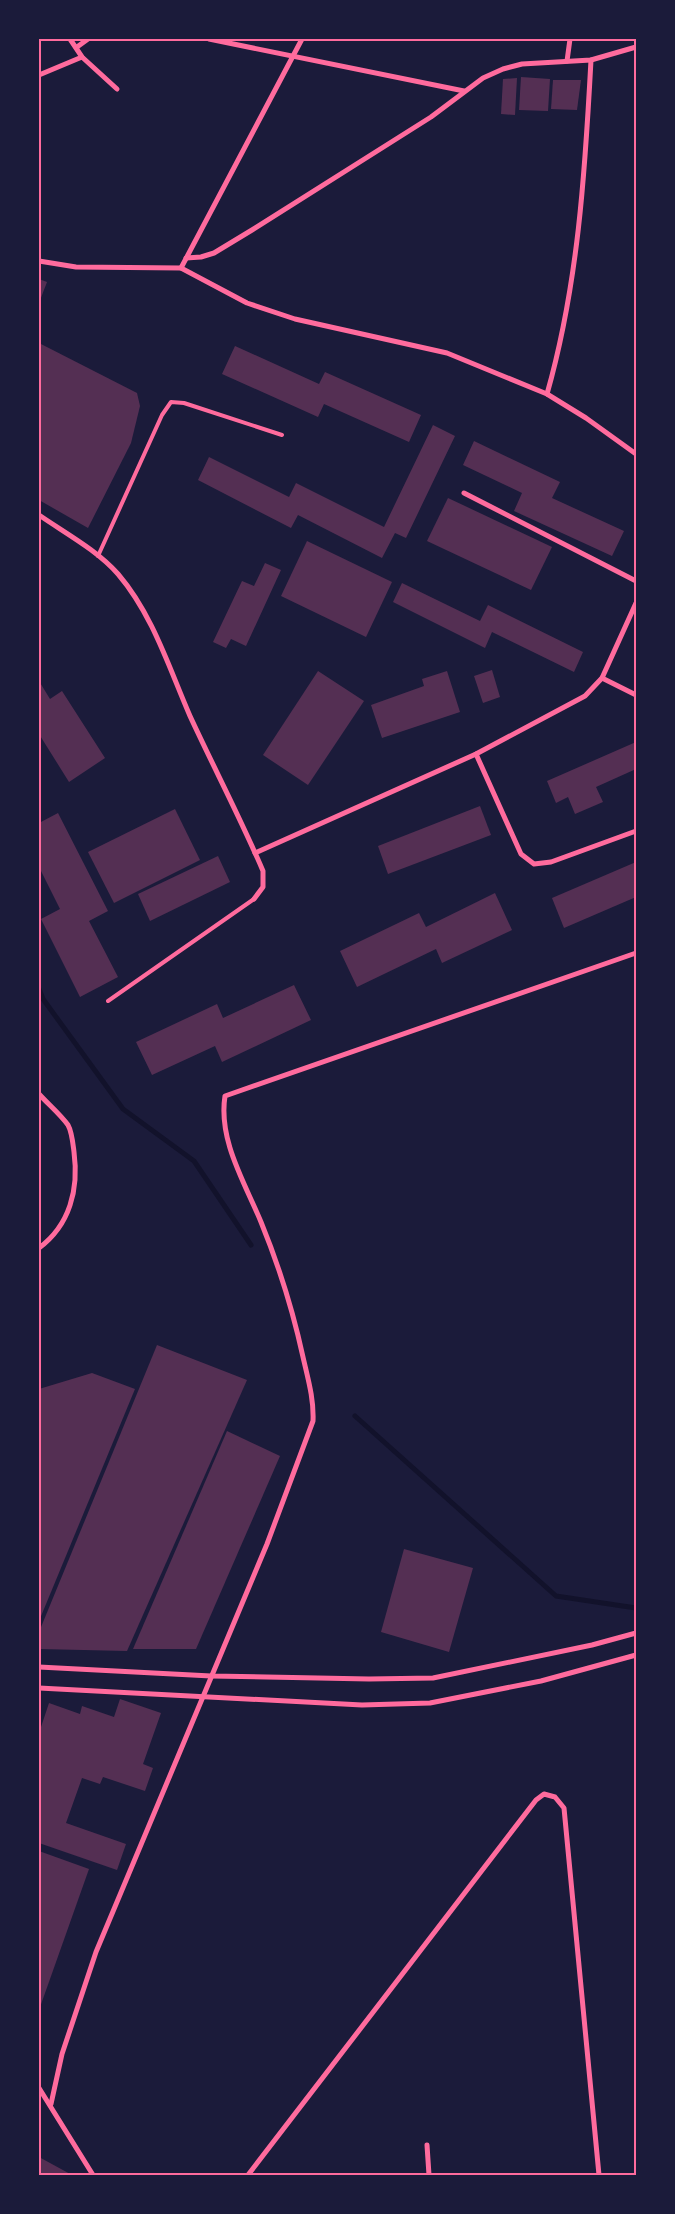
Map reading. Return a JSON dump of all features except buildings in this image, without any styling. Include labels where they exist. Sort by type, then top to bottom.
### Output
[{"type":"street","points":[[70,39],[77,46],[82,57],[117,89]]},
{"type":"street","points":[[77,46],[88,39]]},
{"type":"street","points":[[209,39],[464,91]]},
{"type":"street","points":[[181,268],[302,39]]},
{"type":"street","points":[[566,61],[570,39]]},
{"type":"street","points":[[186,258],[201,257],[214,253],[431,117],[464,91],[503,69],[522,64],[591,60],[636,47]]},
{"type":"street","points":[[39,76],[82,57]]},
{"type":"street","points":[[547,394],[566,314],[575,254],[583,189],[591,60]]},
{"type":"street","points":[[39,262],[76,267],[181,268],[247,302],[295,318],[448,353],[547,394],[586,418],[636,454]]},
{"type":"street","points":[[464,493],[636,581]]},
{"type":"street","points":[[39,515],[98,556],[117,573],[137,600],[165,654],[190,715],[263,871],[262,887],[254,899]]},
{"type":"street","points":[[255,853],[476,754],[585,696],[602,678],[636,603]]},
{"type":"street","points":[[602,678],[636,695]]},
{"type":"street","points":[[476,754],[522,854],[534,864],[551,862],[636,832]]},
{"type":"street","points":[[51,2104],[62,2054],[96,1952],[267,1544],[313,1421],[314,1401],[294,1317],[266,1233],[229,1147],[222,1113],[225,1096],[636,953]]},
{"type":"street","points":[[39,1094],[69,1126],[76,1179],[73,1197],[63,1222],[50,1240],[39,1248]]},
{"type":"street","points":[[39,1667],[211,1676],[368,1679],[433,1678],[592,1645],[636,1633]]},
{"type":"street","points":[[39,1688],[362,1705],[430,1703],[542,1682],[636,1655]]},
{"type":"street","points":[[248,2175],[536,1800],[544,1794],[555,1797],[564,1808],[599,2175]]},
{"type":"street","points":[[39,2088],[51,2104],[93,2175]]},
{"type":"street","points":[[427,2145],[430,2175]]},
{"type":"lane","points":[[98,556],[162,415],[171,402],[184,403],[282,435]]},
{"type":"lane","points":[[108,1001],[254,899]]},
{"type":"waterway","points":[[39,989],[43,999],[123,1109],[194,1161],[251,1245]]},
{"type":"waterway","points":[[355,1416],[556,1596],[636,1608]]}]
